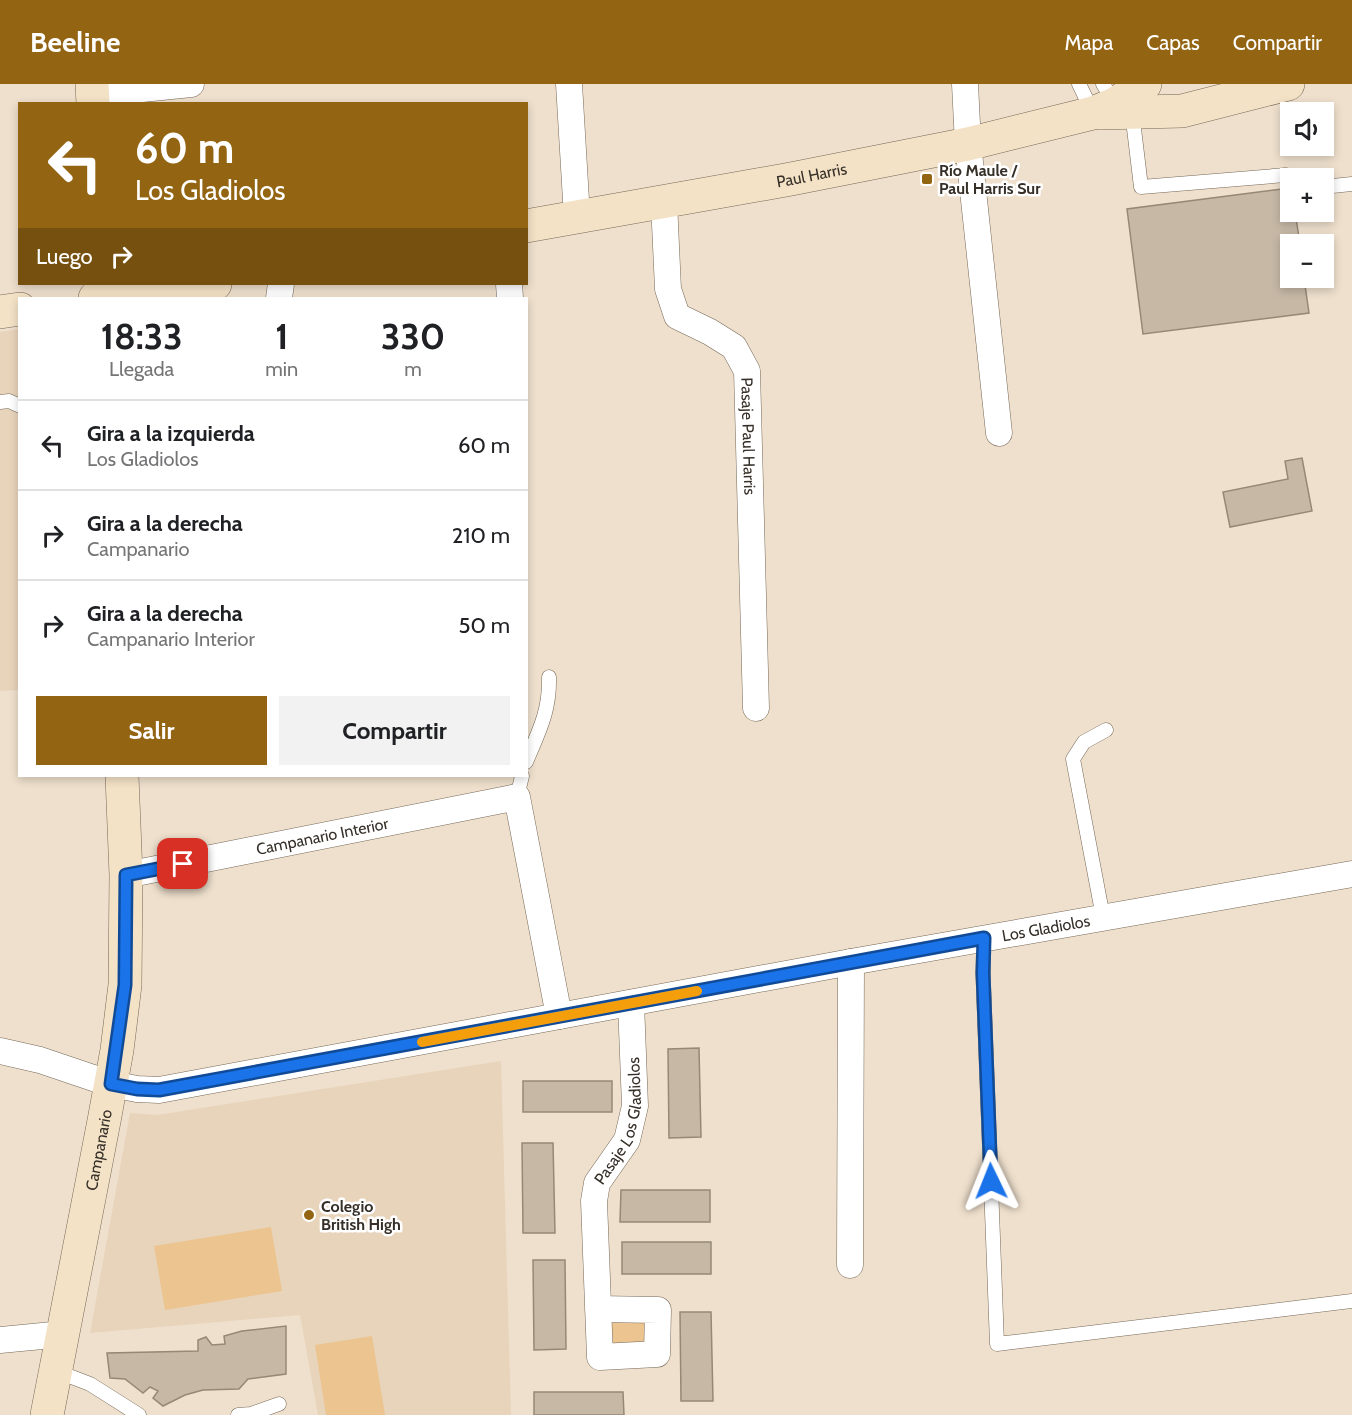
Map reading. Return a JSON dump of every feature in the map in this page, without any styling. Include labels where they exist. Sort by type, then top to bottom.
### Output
[{"type":"street","points":[[93,94],[191,84]]},
{"type":"street","points":[[569,84],[577,217]]},
{"type":"street","points":[[965,84],[968,144],[999,433]]},
{"type":"street","name":"Paul Harris","points":[[528,226],[968,144],[1118,100],[1182,111],[1288,84]]},
{"type":"street","name":"Pasaje Paul Harris","points":[[664,202],[668,289],[677,316],[734,347],[747,370],[756,708]]},
{"type":"street","points":[[105,297],[207,285]]},
{"type":"street","points":[[0,312],[18,309]]},
{"type":"street","name":"Campanario","points":[[47,1415],[111,1084],[125,985],[126,875],[122,777]]},
{"type":"street","points":[[519,786],[560,1016]]},
{"type":"street","name":"Campanario Interior","points":[[126,875],[519,786]]},
{"type":"street","name":"Los Gladiolos","points":[[0,1052],[40,1060],[111,1084],[159,1090],[851,962],[1352,874]]},
{"type":"street","points":[[850,1265],[851,962]]},
{"type":"street","name":"Pasaje Los Gladiolos","points":[[598,1309],[594,1201],[597,1183],[627,1140],[635,1106],[631,1003]]},
{"type":"street","points":[[0,1340],[63,1334]]},
{"type":"lane","points":[[1079,84],[1118,100],[1141,187],[1280,175]]},
{"type":"lane","points":[[1334,186],[1352,184]]},
{"type":"lane","points":[[0,402],[9,401],[18,405]]},
{"type":"lane","points":[[528,758],[543,724],[548,704],[549,677]]},
{"type":"lane","points":[[1103,917],[1073,759],[1084,742],[1106,730]]},
{"type":"lane","points":[[984,938],[983,973],[997,1344],[1352,1301]]},
{"type":"lane","points":[[56,1371],[90,1384],[139,1415]]},
{"type":"lane","points":[[238,1415],[251,1414],[279,1404]]},
{"type":"shaded area","points":[[18,329],[18,690],[0,691],[0,332]]},
{"type":"shaded area","name":"Colegio British High","points":[[501,1061],[511,1415],[318,1415],[300,1315],[90,1333],[130,1113],[157,1115]]},
{"type":"shaded area","points":[[271,1227],[282,1291],[165,1310],[154,1246]]},
{"type":"shaded area","points":[[598,1309],[658,1310],[657,1354],[600,1357]]},
{"type":"shaded area","points":[[372,1336],[385,1415],[326,1415],[315,1345]]},
{"type":"building","points":[[1280,189],[1280,222],[1297,222],[1298,234],[1280,234],[1280,288],[1305,288],[1309,313],[1143,334],[1127,209]]},
{"type":"building","points":[[1302,458],[1312,511],[1230,527],[1223,492],[1288,479],[1285,461]]},
{"type":"building","points":[[699,1048],[701,1137],[669,1138],[668,1049]]},
{"type":"building","points":[[523,1081],[612,1081],[612,1112],[523,1112]]},
{"type":"building","points":[[522,1143],[553,1143],[555,1233],[523,1233]]},
{"type":"building","points":[[621,1190],[710,1190],[710,1222],[620,1222]]},
{"type":"building","points":[[622,1242],[711,1242],[711,1274],[622,1274]]},
{"type":"building","points":[[533,1260],[565,1260],[566,1349],[534,1350]]},
{"type":"building","points":[[680,1312],[711,1312],[713,1401],[681,1401]]},
{"type":"building","points":[[286,1326],[286,1374],[248,1379],[239,1389],[203,1390],[185,1395],[163,1406],[153,1398],[158,1391],[150,1387],[143,1393],[125,1379],[110,1378],[107,1353],[198,1351],[198,1340],[206,1337],[212,1345],[225,1344],[224,1336],[242,1331]]},
{"type":"building","points":[[534,1392],[623,1392],[624,1415],[534,1415]]},
{"type":"slow traffic","points":[[422,1042],[697,991]]},
{"type":"place","name":"Río Maule / Paul Harris Sur","points":[[927,179]]},
{"type":"place","name":"Colegio British High","points":[[309,1215]]},
{"type":"route","points":[[183,864],[126,875],[125,985],[111,1084],[159,1090],[984,938],[983,973],[991,1181]]}]
